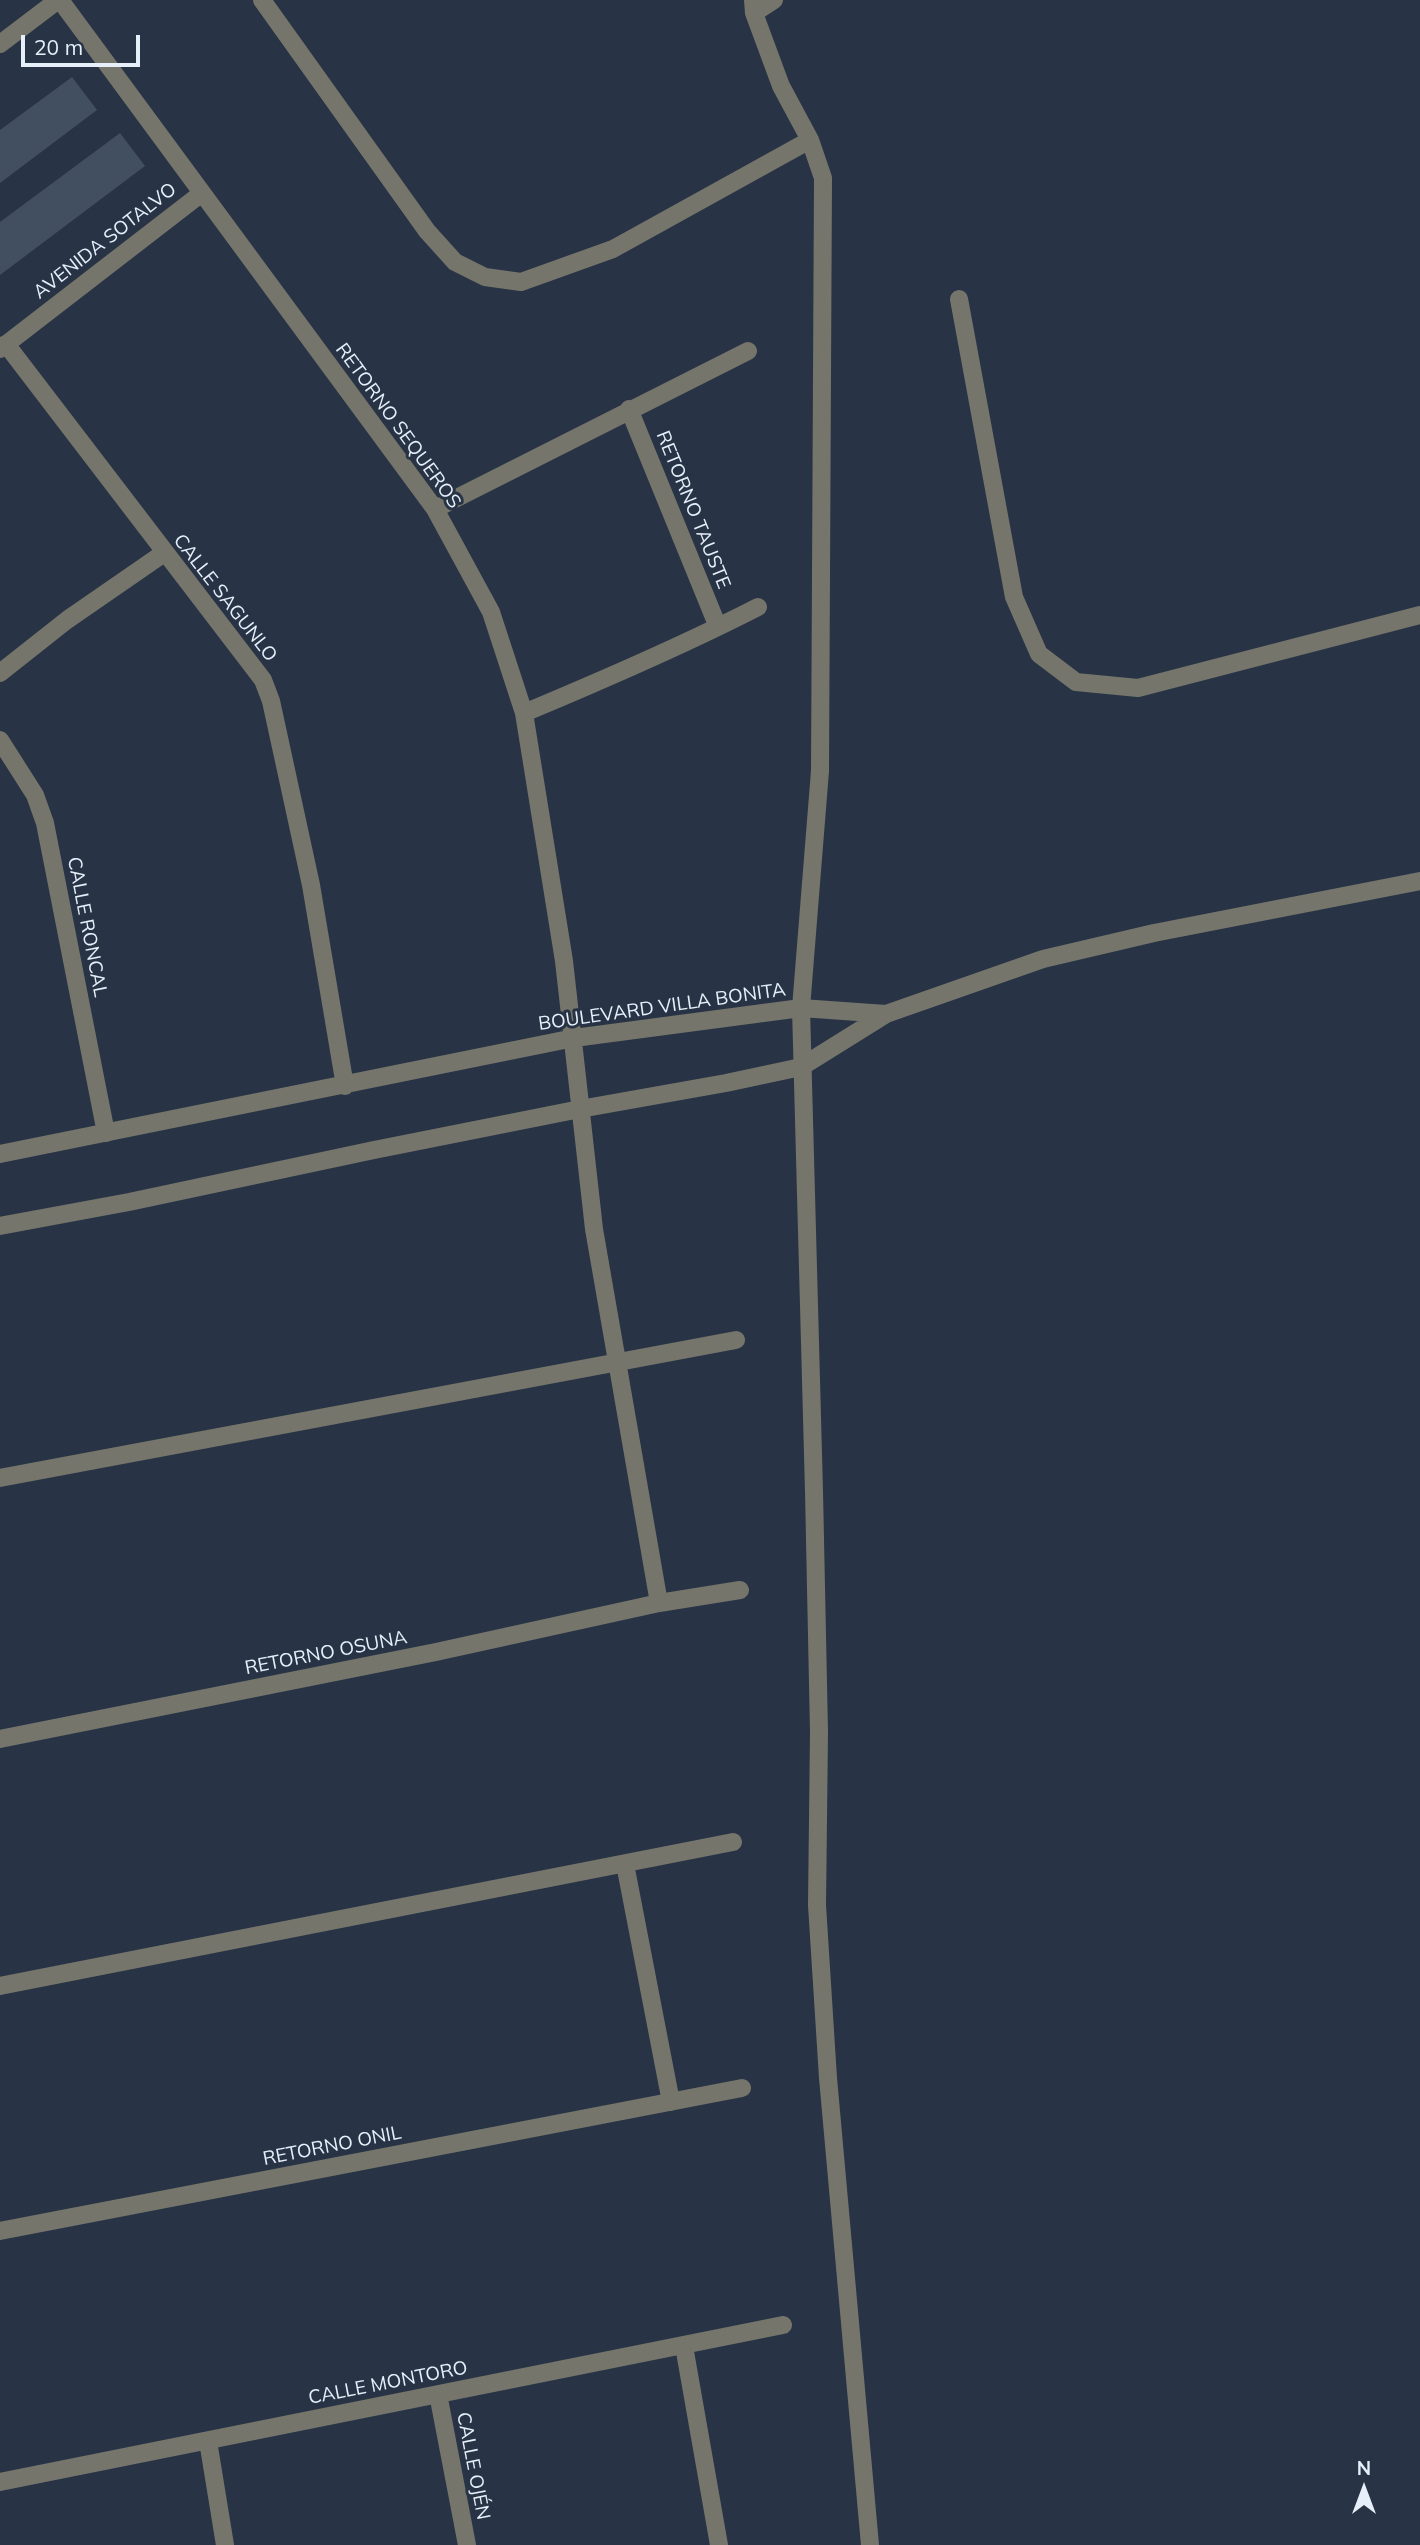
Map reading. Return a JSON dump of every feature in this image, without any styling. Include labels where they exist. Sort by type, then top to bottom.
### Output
[{"type":"street","points":[[0,44],[59,0]]},
{"type":"street","name":"RETORNO SEQUEROS","points":[[59,0],[435,509],[491,612],[524,713],[564,961],[580,1109]]},
{"type":"street","points":[[262,0],[427,231],[455,262],[485,277],[521,282],[613,248],[810,141]]},
{"type":"street","points":[[774,0],[753,7],[782,86],[810,141],[823,178],[820,771],[801,1008],[815,1505],[817,1905],[828,2078],[870,2545]]},
{"type":"street","name":"AVENIDA SOTALVO","points":[[3,346],[202,192]]},
{"type":"street","points":[[959,299],[1014,597],[1039,654],[1076,682],[1138,688],[1420,615]]},
{"type":"street","name":"CALLE SAGUNLO","points":[[3,346],[262,680],[271,701],[311,885],[345,1086]]},
{"type":"street","points":[[435,509],[748,351]]},
{"type":"street","name":"RETORNO TAUSTE","points":[[629,409],[718,627]]},
{"type":"street","points":[[0,673],[67,620],[164,553]]},
{"type":"street","points":[[524,713],[615,676],[758,607]]},
{"type":"street","name":"CALLE RONCAL","points":[[0,740],[36,795],[45,823],[106,1133]]},
{"type":"street","points":[[0,1226],[801,1067],[886,1014],[1043,959],[1154,933],[1420,881]]},
{"type":"street","name":"BOULEVARD VILLA BONITA","points":[[0,1154],[573,1038],[801,1008],[886,1014]]},
{"type":"street","points":[[580,1109],[594,1230],[659,1603]]},
{"type":"street","points":[[0,1478],[736,1340]]},
{"type":"street","name":"RETORNO OSUNA","points":[[0,1739],[436,1652],[659,1603],[740,1590]]},
{"type":"street","points":[[0,1986],[733,1842]]},
{"type":"street","points":[[625,1864],[671,2102]]},
{"type":"street","name":"RETORNO ONIL","points":[[0,2231],[741,2088]]},
{"type":"street","name":"CALLE MONTORO","points":[[0,2482],[783,2325]]},
{"type":"street","points":[[684,2346],[719,2545]]},
{"type":"street","name":"CALLE OJÉN","points":[[438,2394],[467,2545]]},
{"type":"street","points":[[208,2441],[225,2545]]},
{"type":"building","points":[[72,77],[97,110],[0,183],[0,130]]},
{"type":"building","points":[[120,133],[145,166],[0,275],[0,222]]}]
